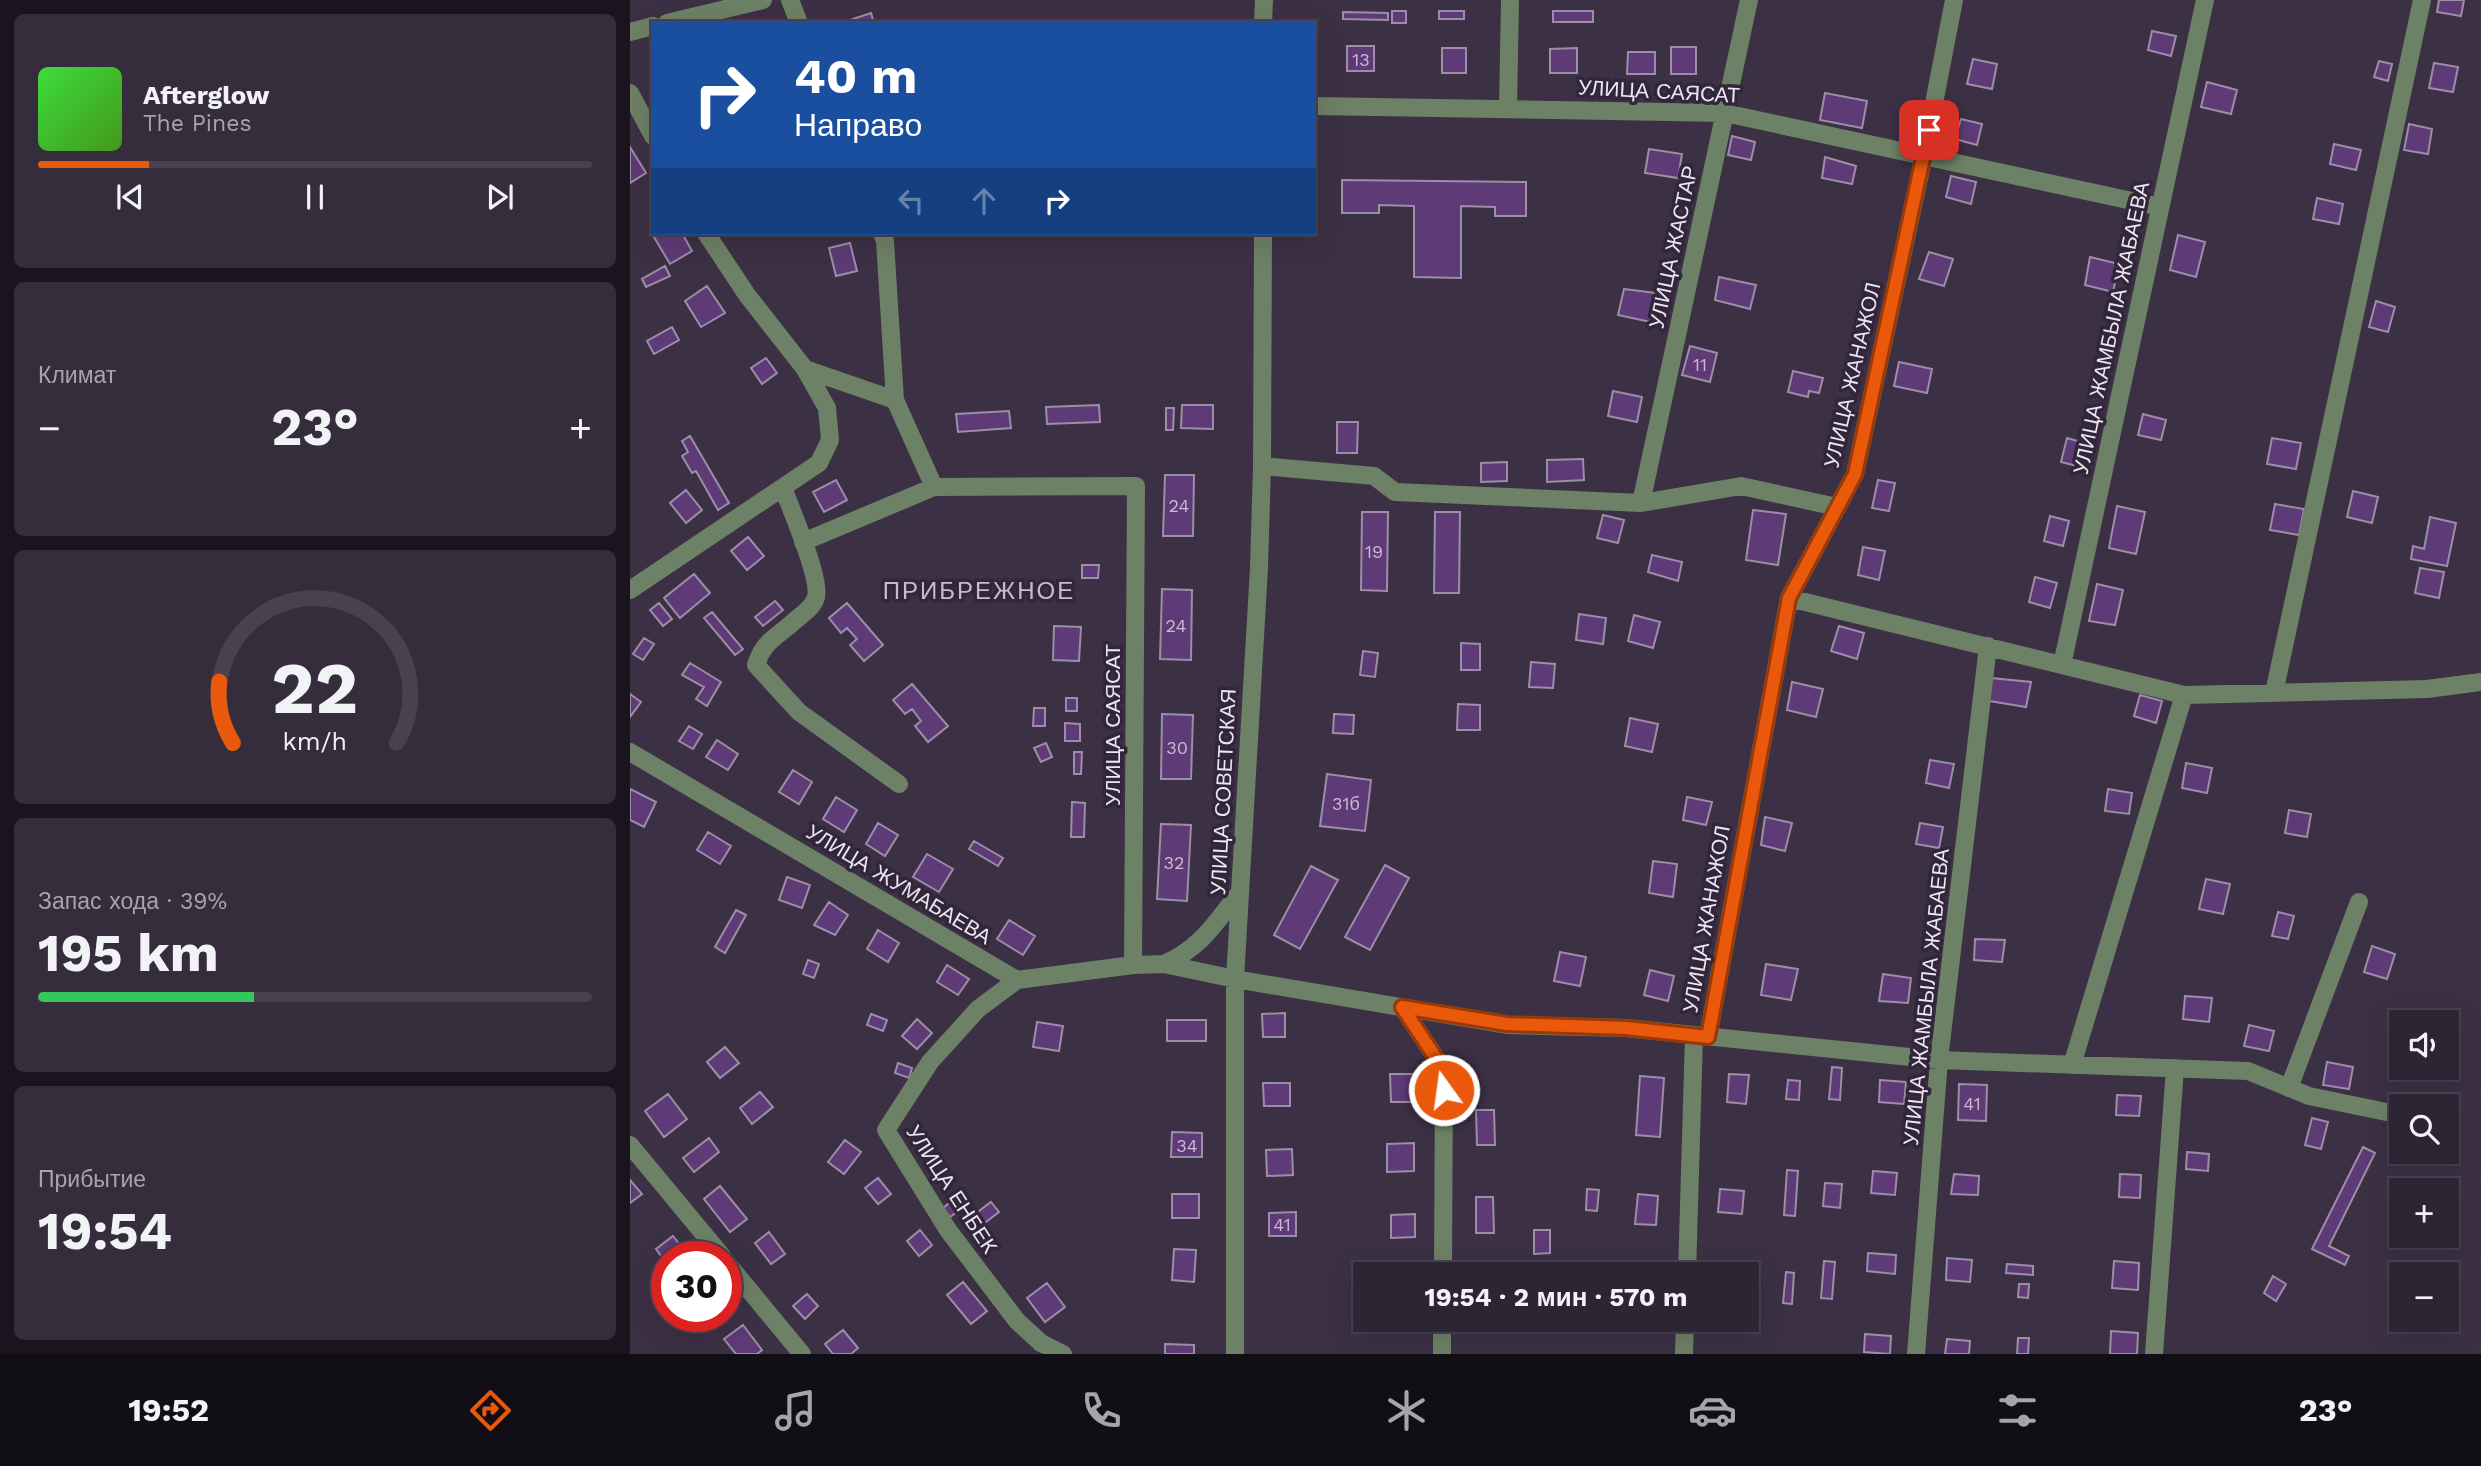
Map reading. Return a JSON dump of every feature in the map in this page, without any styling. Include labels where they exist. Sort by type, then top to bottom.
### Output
[{"type":"street","points":[[675,21],[763,0]]},
{"type":"street","points":[[790,0],[798,21]]},
{"type":"street","points":[[1264,0],[1264,21]]},
{"type":"street","points":[[1508,109],[1510,0]]},
{"type":"street","name":"УЛИЦА ЖАСТАР","points":[[1641,503],[1749,0]]},
{"type":"street","name":"УЛИЦА ЖАНАЖОЛ","points":[[1688,1262],[1701,1036],[1789,598],[1855,474],[1924,155],[1954,0]]},
{"type":"street","name":"УЛИЦА ЖАМБЫЛА ЖАБАЕВА","points":[[2062,665],[2205,0]]},
{"type":"street","points":[[2274,693],[2422,0]]},
{"type":"street","points":[[630,32],[651,27]]},
{"type":"street","points":[[630,93],[651,132]]},
{"type":"street","name":"УЛИЦА САЯСАТ","points":[[1316,106],[1725,113],[2160,207]]},
{"type":"street","points":[[630,590],[819,463],[830,440],[827,408],[805,369],[747,295],[707,235]]},
{"type":"street","points":[[803,541],[934,487],[895,400],[883,235]]},
{"type":"street","name":"УЛИЦА СОВЕТСКАЯ","points":[[1235,1354],[1235,979],[1259,568],[1263,235]]},
{"type":"street","points":[[805,369],[895,400]]},
{"type":"street","points":[[1262,466],[1374,475],[1395,492],[1641,503],[1741,486],[1837,508]]},
{"type":"street","name":"УЛИЦА САЯСАТ","points":[[934,487],[1136,486],[1133,965]]},
{"type":"street","points":[[783,488],[803,541],[816,585],[816,597],[810,607],[761,650],[756,665],[799,712],[899,784]]},
{"type":"street","points":[[1789,598],[2184,695],[2427,689],[2481,682]]},
{"type":"street","name":"УЛИЦА ЖАМБЫЛА ЖАБАЕВА","points":[[1916,1354],[1939,1060],[1988,646]]},
{"type":"street","points":[[2072,1065],[2184,695]]},
{"type":"street","name":"УЛИЦА ЖУМАБАЕВА","points":[[630,752],[1017,980]]},
{"type":"street","points":[[1164,964],[1184,956],[1201,941],[1239,893]]},
{"type":"street","points":[[2289,1088],[2359,902]]},
{"type":"street","points":[[1017,980],[1133,965],[1164,964],[1235,979],[1507,1024],[1626,1028],[1939,1060],[2248,1071],[2309,1096],[2389,1113]]},
{"type":"street","name":"УЛИЦА ЕНБЕК","points":[[1017,980],[978,1009],[930,1062],[886,1130],[948,1230],[1017,1321],[1041,1343],[1063,1354]]},
{"type":"street","points":[[1402,1007],[1444,1070],[1443,1262]]},
{"type":"street","points":[[2154,1354],[2175,1068]]},
{"type":"street","points":[[630,1145],[710,1241]]},
{"type":"street","points":[[742,1281],[802,1354]]},
{"type":"street","points":[[1442,1354],[1443,1332]]},
{"type":"street","points":[[1684,1354],[1685,1332]]},
{"type":"building","points":[[2439,0],[2464,0],[2461,16],[2437,12]]},
{"type":"building","points":[[1392,11],[1406,11],[1406,23],[1392,23]]},
{"type":"building","points":[[1439,11],[1464,11],[1464,19],[1439,19]]},
{"type":"building","points":[[1553,11],[1593,11],[1593,22],[1553,22]]},
{"type":"building","points":[[1343,12],[1388,13],[1388,20],[1343,19]]},
{"type":"building","points":[[871,13],[873,21],[847,21]]},
{"type":"building","points":[[2152,31],[2176,36],[2171,56],[2148,50]]},
{"type":"building","points":[[1347,46],[1374,46],[1374,71],[1347,71]]},
{"type":"building","points":[[1671,47],[1696,47],[1696,74],[1671,74]]},
{"type":"building","points":[[1442,48],[1466,48],[1466,73],[1442,73]]},
{"type":"building","points":[[1577,48],[1577,73],[1550,73],[1550,49]]},
{"type":"building","points":[[1628,52],[1655,52],[1655,74],[1627,74]]},
{"type":"building","points":[[1973,59],[1997,64],[1992,89],[1967,84]]},
{"type":"building","points":[[2379,61],[2392,64],[2388,81],[2374,77]]},
{"type":"building","points":[[2434,63],[2458,67],[2453,92],[2429,88]]},
{"type":"building","points":[[2207,82],[2237,90],[2231,114],[2201,107]]},
{"type":"building","points":[[1825,93],[1867,101],[1862,128],[1820,120]]},
{"type":"building","points":[[1961,119],[1982,124],[1977,145],[1955,139]]},
{"type":"building","points":[[2409,124],[2432,129],[2428,154],[2404,150]]},
{"type":"building","points":[[1732,136],[1755,142],[1751,160],[1728,155]]},
{"type":"building","points":[[2334,144],[2361,150],[2356,170],[2330,164]]},
{"type":"building","points":[[630,147],[646,173],[630,183]]},
{"type":"building","points":[[1649,149],[1682,154],[1678,178],[1645,173]]},
{"type":"building","points":[[1825,157],[1856,166],[1852,184],[1822,178]]},
{"type":"building","points":[[1951,176],[1976,182],[1971,204],[1946,197]]},
{"type":"building","points":[[1342,180],[1526,182],[1526,216],[1495,216],[1495,207],[1461,206],[1461,278],[1414,277],[1414,206],[1379,205],[1379,213],[1342,213]]},
{"type":"building","points":[[2317,198],[2343,204],[2339,224],[2313,219]]},
{"type":"building","points":[[653,235],[683,235],[692,251],[670,264]]},
{"type":"building","points":[[2178,235],[2205,242],[2196,277],[2170,270]]},
{"type":"building","points":[[850,243],[857,271],[836,276],[829,248]]},
{"type":"building","points":[[1929,252],[1953,259],[1944,286],[1919,279]]},
{"type":"building","points":[[2090,257],[2119,264],[2113,292],[2085,285]]},
{"type":"building","points":[[665,266],[670,276],[646,287],[642,279]]},
{"type":"building","points":[[1719,277],[1756,285],[1750,309],[1715,300]]},
{"type":"building","points":[[707,286],[725,313],[701,327],[685,301]]},
{"type":"building","points":[[1624,289],[1665,294],[1660,324],[1618,315]]},
{"type":"building","points":[[2376,301],[2395,307],[2388,332],[2369,327]]},
{"type":"building","points":[[672,327],[679,340],[654,354],[647,341]]},
{"type":"building","points":[[1690,346],[1717,353],[1710,382],[1682,375]]},
{"type":"building","points":[[766,358],[777,373],[762,384],[751,368]]},
{"type":"building","points":[[1899,362],[1932,369],[1927,393],[1894,386]]},
{"type":"building","points":[[1793,371],[1823,378],[1819,393],[1809,391],[1808,397],[1788,392]]},
{"type":"building","points":[[1613,391],[1642,397],[1637,422],[1608,416]]},
{"type":"building","points":[[1099,405],[1100,422],[1047,424],[1046,407]]},
{"type":"building","points":[[1182,405],[1213,405],[1213,429],[1181,428]]},
{"type":"building","points":[[1166,408],[1174,408],[1173,430],[1166,430]]},
{"type":"building","points":[[1009,411],[1011,428],[958,432],[956,414]]},
{"type":"building","points":[[2143,414],[2166,420],[2161,440],[2138,435]]},
{"type":"building","points":[[1337,422],[1358,422],[1357,453],[1337,453]]},
{"type":"building","points":[[690,436],[729,503],[718,510],[696,471],[692,473],[682,456],[688,452],[682,441]]},
{"type":"building","points":[[2067,438],[2091,445],[2085,468],[2061,462]]},
{"type":"building","points":[[2272,438],[2301,443],[2296,469],[2267,464]]},
{"type":"building","points":[[1583,459],[1584,480],[1547,482],[1547,460]]},
{"type":"building","points":[[1507,462],[1507,481],[1481,482],[1481,463]]},
{"type":"building","points":[[1165,475],[1194,475],[1193,536],[1163,536]]},
{"type":"building","points":[[836,480],[847,500],[824,512],[813,492]]},
{"type":"building","points":[[1878,480],[1895,483],[1889,511],[1872,508]]},
{"type":"building","points":[[686,490],[702,510],[686,523],[670,503]]},
{"type":"building","points":[[2353,491],[2378,497],[2372,523],[2347,517]]},
{"type":"building","points":[[2275,504],[2304,509],[2299,535],[2270,530]]},
{"type":"building","points":[[2117,506],[2145,512],[2136,554],[2109,548]]},
{"type":"building","points":[[1753,510],[1786,514],[1778,565],[1746,560]]},
{"type":"building","points":[[1362,512],[1388,512],[1387,591],[1361,590]]},
{"type":"building","points":[[1435,512],[1460,512],[1459,593],[1434,593]]},
{"type":"building","points":[[1603,515],[1624,520],[1618,543],[1597,538]]},
{"type":"building","points":[[2050,516],[2069,521],[2063,546],[2044,541]]},
{"type":"building","points":[[2430,517],[2456,523],[2447,566],[2411,559],[2413,546],[2424,549]]},
{"type":"building","points":[[748,537],[764,556],[747,570],[731,551]]},
{"type":"building","points":[[1863,547],[1885,551],[1879,580],[1858,575]]},
{"type":"building","points":[[1652,555],[1682,562],[1678,581],[1648,572]]},
{"type":"building","points":[[1082,565],[1099,565],[1098,578],[1082,578]]},
{"type":"building","points":[[2420,568],[2444,572],[2439,598],[2415,593]]},
{"type":"building","points":[[694,574],[710,593],[680,618],[664,598]]},
{"type":"building","points":[[2035,577],[2057,583],[2050,608],[2029,602]]},
{"type":"building","points":[[2097,584],[2123,590],[2115,625],[2089,621]]},
{"type":"building","points":[[1162,589],[1192,590],[1191,660],[1160,659]]},
{"type":"building","points":[[775,601],[783,610],[763,626],[755,617]]},
{"type":"building","points":[[659,603],[672,619],[663,626],[650,610]]},
{"type":"building","points":[[847,603],[883,645],[864,661],[850,645],[857,639],[847,628],[841,633],[829,618]]},
{"type":"building","points":[[712,612],[743,649],[735,655],[704,618]]},
{"type":"building","points":[[1579,614],[1606,618],[1603,644],[1576,640]]},
{"type":"building","points":[[1634,615],[1660,622],[1653,648],[1628,641]]},
{"type":"building","points":[[1054,626],[1081,627],[1079,661],[1053,660]]},
{"type":"building","points":[[1839,626],[1864,633],[1857,659],[1831,651]]},
{"type":"building","points":[[644,638],[654,644],[643,660],[633,654]]},
{"type":"building","points":[[1461,643],[1480,644],[1480,670],[1461,670]]},
{"type":"building","points":[[1363,651],[1378,653],[1375,677],[1360,675]]},
{"type":"building","points":[[1531,662],[1555,664],[1553,688],[1529,687]]},
{"type":"building","points":[[690,663],[721,682],[707,706],[696,699],[704,687],[682,675]]},
{"type":"building","points":[[1991,678],[2031,682],[2026,707],[1989,701]]},
{"type":"building","points":[[1792,682],[1823,689],[1816,717],[1787,710]]},
{"type":"building","points":[[912,684],[948,726],[928,742],[915,726],[921,721],[912,709],[905,714],[893,700]]},
{"type":"building","points":[[630,694],[641,702],[630,717]]},
{"type":"building","points":[[2140,695],[2162,701],[2156,723],[2134,716]]},
{"type":"building","points":[[1066,698],[1077,698],[1077,711],[1066,711]]},
{"type":"building","points":[[1458,704],[1480,705],[1480,730],[1457,730]]},
{"type":"building","points":[[1034,708],[1045,708],[1045,726],[1033,726]]},
{"type":"building","points":[[1162,714],[1193,715],[1191,779],[1161,779]]},
{"type":"building","points":[[1334,714],[1354,715],[1353,734],[1333,733]]},
{"type":"building","points":[[1630,718],[1658,724],[1652,752],[1625,746]]},
{"type":"building","points":[[1065,723],[1080,724],[1080,741],[1065,741]]},
{"type":"building","points":[[689,726],[702,734],[693,749],[679,741]]},
{"type":"building","points":[[717,740],[738,754],[728,770],[706,757]]},
{"type":"building","points":[[1046,743],[1052,757],[1041,762],[1034,748]]},
{"type":"building","points":[[1074,752],[1082,752],[1081,774],[1074,774]]},
{"type":"building","points":[[1930,760],[1954,764],[1949,788],[1926,783]]},
{"type":"building","points":[[2186,763],[2212,768],[2207,793],[2182,788]]},
{"type":"building","points":[[793,770],[812,782],[799,804],[779,792]]},
{"type":"building","points":[[1327,774],[1371,780],[1365,831],[1320,826]]},
{"type":"building","points":[[630,789],[656,802],[644,827],[630,820]]},
{"type":"building","points":[[2108,789],[2132,793],[2129,814],[2105,811]]},
{"type":"building","points":[[836,797],[857,810],[844,832],[823,819]]},
{"type":"building","points":[[1687,797],[1712,802],[1706,825],[1683,820]]},
{"type":"building","points":[[1072,802],[1085,803],[1084,837],[1071,837]]},
{"type":"building","points":[[2289,810],[2311,814],[2307,837],[2285,833]]},
{"type":"building","points":[[1765,817],[1792,823],[1785,851],[1761,845]]},
{"type":"building","points":[[878,823],[898,835],[885,856],[866,844]]},
{"type":"building","points":[[1920,823],[1943,827],[1939,848],[1916,844]]},
{"type":"building","points":[[1161,824],[1191,825],[1187,901],[1157,899]]},
{"type":"building","points":[[708,832],[731,846],[720,864],[697,850]]},
{"type":"building","points":[[974,841],[1003,858],[998,866],[969,849]]},
{"type":"building","points":[[927,854],[953,869],[939,892],[913,877]]},
{"type":"building","points":[[1653,861],[1677,864],[1673,897],[1649,893]]},
{"type":"building","points":[[1385,865],[1409,878],[1370,950],[1345,937]]},
{"type":"building","points":[[1311,866],[1338,880],[1300,949],[1274,935]]},
{"type":"building","points":[[787,877],[810,885],[802,908],[779,900]]},
{"type":"building","points":[[2206,879],[2230,884],[2223,914],[2199,909]]},
{"type":"building","points":[[829,902],[848,915],[835,935],[814,925]]},
{"type":"building","points":[[736,910],[746,915],[725,953],[715,947]]},
{"type":"building","points":[[2278,912],[2294,916],[2288,939],[2272,936]]},
{"type":"building","points":[[1009,920],[1035,936],[1023,955],[997,939]]},
{"type":"building","points":[[878,930],[899,943],[888,962],[867,949]]},
{"type":"building","points":[[1975,939],[2005,940],[2002,962],[1974,960]]},
{"type":"building","points":[[2372,946],[2395,954],[2387,979],[2364,972]]},
{"type":"building","points":[[1560,952],[1586,957],[1580,986],[1554,981]]},
{"type":"building","points":[[808,960],[819,964],[814,978],[803,974]]},
{"type":"building","points":[[1766,964],[1798,969],[1791,1000],[1761,995]]},
{"type":"building","points":[[947,965],[969,979],[958,995],[937,982]]},
{"type":"building","points":[[1650,970],[1674,976],[1668,1001],[1644,995]]},
{"type":"building","points":[[1883,974],[1911,978],[1908,1003],[1879,1001]]},
{"type":"building","points":[[2185,996],[2212,998],[2209,1022],[2183,1019]]},
{"type":"building","points":[[1285,1013],[1285,1037],[1263,1037],[1262,1014]]},
{"type":"building","points":[[871,1014],[887,1020],[883,1031],[867,1025]]},
{"type":"building","points":[[917,1019],[932,1033],[917,1049],[902,1036]]},
{"type":"building","points":[[1167,1020],[1206,1020],[1206,1041],[1167,1041]]},
{"type":"building","points":[[1037,1022],[1063,1026],[1059,1051],[1033,1047]]},
{"type":"building","points":[[2249,1025],[2274,1031],[2269,1051],[2244,1046]]},
{"type":"building","points":[[725,1047],[739,1063],[720,1078],[707,1062]]},
{"type":"building","points":[[2327,1062],[2353,1067],[2349,1089],[2323,1085]]},
{"type":"building","points":[[898,1063],[912,1068],[909,1078],[895,1073]]},
{"type":"building","points":[[1832,1067],[1842,1068],[1840,1100],[1829,1099]]},
{"type":"building","points":[[1390,1074],[1419,1074],[1419,1102],[1391,1102]]},
{"type":"building","points":[[1729,1074],[1749,1075],[1746,1104],[1727,1102]]},
{"type":"building","points":[[1640,1076],[1664,1078],[1660,1137],[1636,1135]]},
{"type":"building","points":[[1788,1080],[1800,1081],[1799,1100],[1786,1099]]},
{"type":"building","points":[[1880,1080],[1906,1082],[1904,1104],[1879,1102]]},
{"type":"building","points":[[1263,1083],[1290,1083],[1290,1106],[1264,1106]]},
{"type":"building","points":[[1959,1084],[1987,1085],[1986,1121],[1958,1120]]},
{"type":"building","points":[[760,1092],[773,1107],[752,1124],[740,1108]]},
{"type":"building","points":[[668,1094],[687,1119],[664,1137],[645,1111]]},
{"type":"building","points":[[2117,1095],[2141,1096],[2139,1116],[2116,1115]]},
{"type":"building","points":[[1476,1110],[1494,1110],[1495,1145],[1477,1145]]},
{"type":"building","points":[[2312,1118],[2328,1122],[2321,1149],[2305,1145]]},
{"type":"building","points":[[1172,1132],[1202,1133],[1202,1157],[1171,1157]]},
{"type":"building","points":[[709,1138],[719,1152],[694,1172],[683,1158]]},
{"type":"building","points":[[845,1140],[861,1152],[844,1174],[828,1162]]},
{"type":"building","points":[[1414,1143],[1414,1171],[1387,1172],[1387,1144]]},
{"type":"building","points":[[2363,1147],[2375,1153],[2329,1246],[2349,1256],[2345,1265],[2312,1249]]},
{"type":"building","points":[[1292,1149],[1293,1175],[1267,1176],[1266,1150]]},
{"type":"building","points":[[2187,1152],[2209,1154],[2208,1171],[2186,1169]]},
{"type":"building","points":[[1787,1170],[1798,1171],[1795,1216],[1784,1215]]},
{"type":"building","points":[[1873,1171],[1897,1173],[1895,1195],[1871,1193]]},
{"type":"building","points":[[1954,1174],[1979,1176],[1978,1195],[1951,1194]]},
{"type":"building","points":[[2120,1174],[2141,1175],[2140,1198],[2119,1197]]},
{"type":"building","points":[[878,1178],[891,1194],[878,1204],[865,1188]]},
{"type":"building","points":[[630,1180],[642,1194],[630,1203]]},
{"type":"building","points":[[1825,1183],[1842,1184],[1840,1208],[1823,1206]]},
{"type":"building","points":[[720,1186],[747,1219],[730,1232],[704,1199]]},
{"type":"building","points":[[1587,1189],[1599,1190],[1597,1211],[1586,1210]]},
{"type":"building","points":[[1720,1189],[1744,1191],[1742,1214],[1718,1212]]},
{"type":"building","points":[[1172,1194],[1199,1194],[1199,1218],[1172,1218]]},
{"type":"building","points":[[1638,1194],[1658,1196],[1656,1225],[1635,1224]]},
{"type":"building","points":[[1476,1197],[1493,1197],[1494,1233],[1476,1233]]},
{"type":"building","points":[[953,1200],[960,1210],[950,1217],[943,1208]]},
{"type":"building","points":[[991,1202],[999,1212],[979,1227],[971,1217]]},
{"type":"building","points":[[1296,1212],[1296,1236],[1269,1236],[1269,1213]]},
{"type":"building","points":[[1415,1214],[1415,1237],[1391,1238],[1391,1215]]},
{"type":"building","points":[[920,1230],[932,1245],[919,1256],[907,1241]]},
{"type":"building","points":[[1534,1230],[1550,1230],[1550,1253],[1534,1254]]},
{"type":"building","points":[[769,1232],[785,1254],[771,1264],[755,1243]]},
{"type":"building","points":[[1174,1249],[1196,1250],[1194,1282],[1172,1280]]},
{"type":"building","points":[[1868,1253],[1896,1255],[1895,1274],[1867,1271]]},
{"type":"building","points":[[1947,1258],[1972,1260],[1970,1282],[1946,1280]]},
{"type":"building","points":[[1824,1261],[1835,1262],[1832,1299],[1821,1298]]},
{"type":"building","points":[[2114,1261],[2139,1263],[2138,1290],[2112,1288]]},
{"type":"building","points":[[2007,1264],[2033,1266],[2033,1275],[2006,1273]]},
{"type":"building","points":[[1786,1272],[1794,1273],[1792,1304],[1783,1303]]},
{"type":"building","points":[[2273,1276],[2286,1284],[2276,1301],[2264,1293]]},
{"type":"building","points":[[963,1282],[987,1311],[971,1324],[947,1295]]},
{"type":"building","points":[[1047,1283],[1065,1307],[1045,1322],[1027,1298]]},
{"type":"building","points":[[2019,1284],[2029,1284],[2028,1298],[2018,1297]]},
{"type":"building","points":[[807,1294],[818,1306],[805,1319],[793,1306]]},
{"type":"building","points":[[742,1326],[762,1350],[757,1354],[736,1354],[724,1339],[734,1332],[742,1332]]},
{"type":"building","points":[[843,1330],[858,1348],[851,1354],[833,1354],[825,1344]]},
{"type":"building","points":[[2111,1331],[2138,1333],[2137,1354],[2110,1354]]},
{"type":"building","points":[[1865,1334],[1891,1336],[1890,1354],[1864,1352]]},
{"type":"building","points":[[2018,1338],[2029,1338],[2028,1354],[2017,1354]]},
{"type":"building","points":[[1947,1339],[1970,1341],[1969,1354],[1945,1354]]},
{"type":"building","points":[[1165,1344],[1194,1345],[1194,1354],[1165,1354]]},
{"type":"district","name":"ПРИБРЕЖНОЕ","points":[[979,591]]},
{"type":"route","points":[[1444,1090],[1444,1070],[1402,1007],[1507,1024],[1626,1028],[1708,1037],[1789,598],[1855,474],[1929,130]]}]
